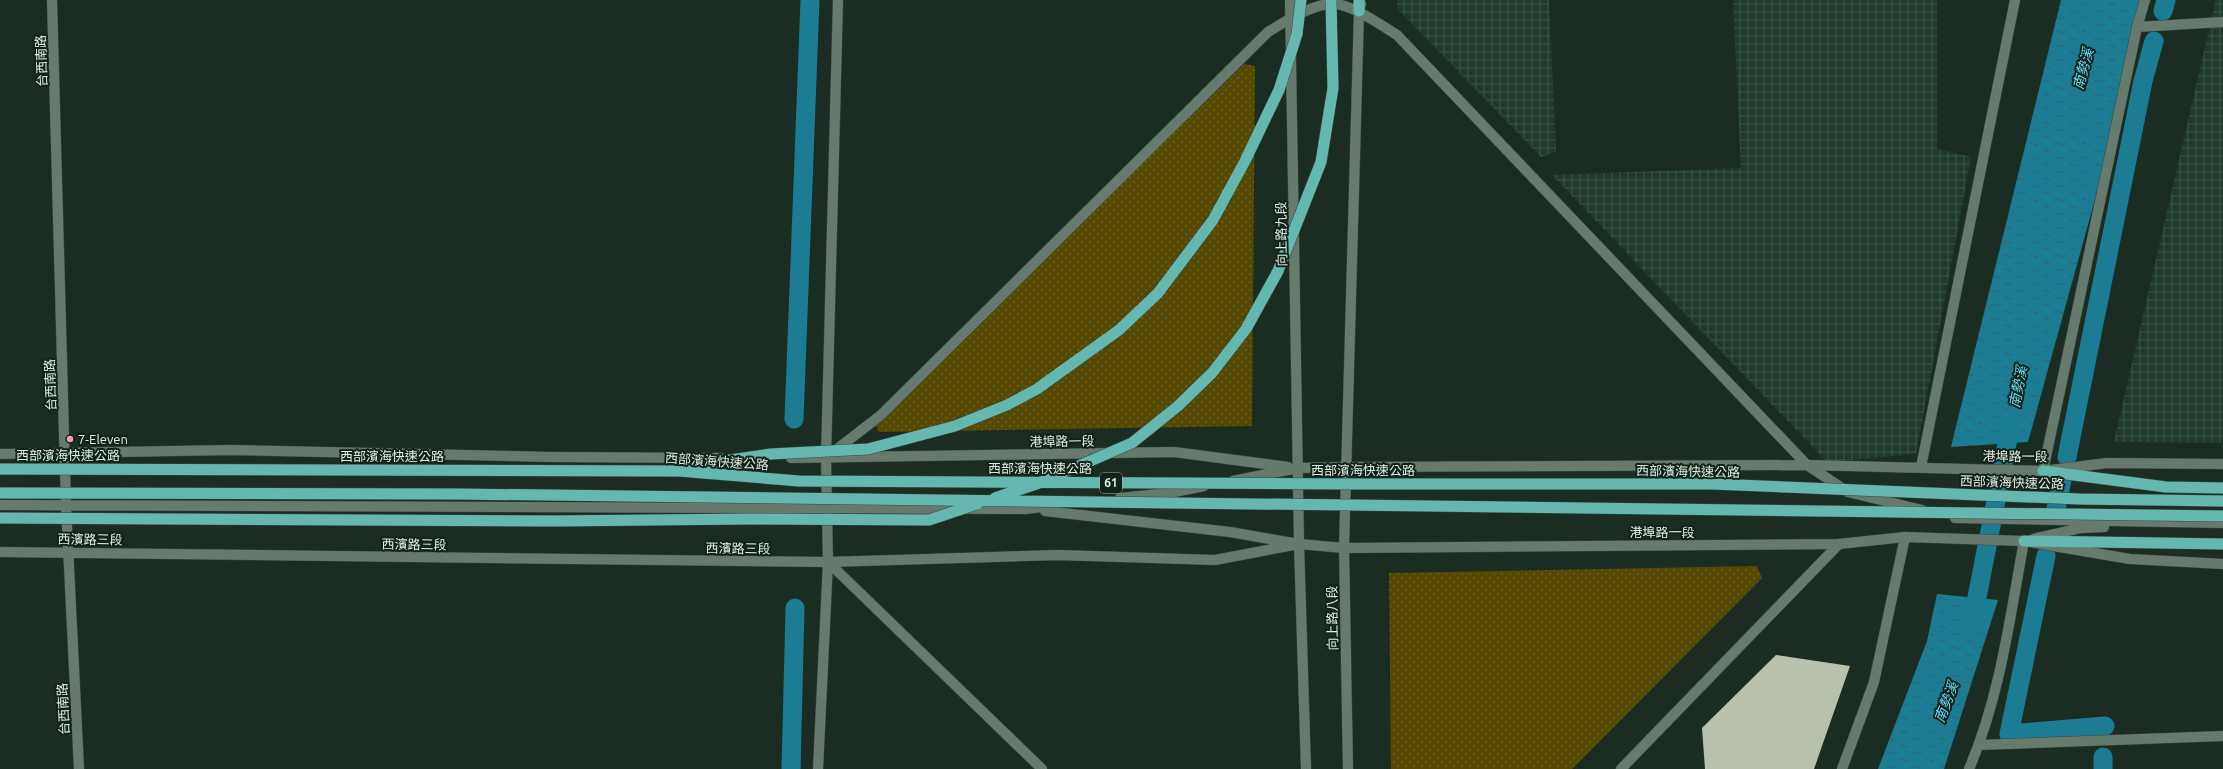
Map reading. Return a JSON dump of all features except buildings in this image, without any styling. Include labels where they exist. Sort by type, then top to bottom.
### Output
[{"type":"highway","points":[[679,471],[695,465],[772,454],[868,449],[955,426],[1007,405],[1037,389],[1119,330],[1158,294],[1213,220],[1245,161],[1278,90],[1297,34],[1301,0]]},
{"type":"highway","points":[[0,518],[554,522],[748,519],[928,520],[1040,483],[1132,443],[1178,406],[1212,373],[1246,329],[1278,271],[1321,162],[1333,88],[1331,0]]},
{"type":"highway","name":"西部濱海快速公路","points":[[0,469],[679,471],[800,481],[1713,484],[2079,499],[2223,501]]},
{"type":"highway","points":[[2044,471],[2166,487],[2223,488]]},
{"type":"highway","name":"61","points":[[0,493],[459,494],[2223,516]]},
{"type":"highway","points":[[2024,541],[2223,544]]},
{"type":"street","name":"台西南路","points":[[52,0],[66,506],[79,769]]},
{"type":"street","points":[[818,769],[828,562],[826,458],[838,0]]},
{"type":"street","name":"向上路九段","points":[[1290,0],[1298,468]]},
{"type":"street","points":[[1355,0],[1397,35],[1807,465]]},
{"type":"street","points":[[1921,467],[2015,0]]},
{"type":"street","points":[[2044,471],[2137,27],[2145,0]]},
{"type":"street","points":[[0,454],[231,450],[551,457],[826,458],[881,415],[1268,32],[1291,17],[1328,3],[1360,4]]},
{"type":"street","points":[[1346,467],[1360,4]]},
{"type":"street","points":[[2137,27],[2223,22]]},
{"type":"street","name":"港埠路一段","points":[[826,458],[1174,452],[1298,468],[1807,465],[2044,471],[2107,462],[2223,464]]},
{"type":"street","name":"港埠路一段","points":[[1807,465],[1848,492],[1950,518],[2223,523]]},
{"type":"street","name":"向上路八段","points":[[1346,467],[1344,548],[1348,769]]},
{"type":"street","points":[[1298,468],[1306,769]]},
{"type":"street","name":"港埠路一段","points":[[827,510],[1026,509],[1169,493],[1298,468]]},
{"type":"street","points":[[0,505],[827,510]]},
{"type":"street","name":"港埠路一段","points":[[1026,509],[1230,532],[1299,544],[1344,548],[1839,544],[1906,537],[2024,541],[2130,559],[2223,564]]},
{"type":"street","name":"港埠路一段","points":[[2024,541],[2081,528],[2208,523]]},
{"type":"street","points":[[1842,769],[1874,682],[1906,537]]},
{"type":"street","points":[[1969,769],[1979,745],[2001,666],[2024,541]]},
{"type":"street","name":"港埠路一段","points":[[828,562],[1058,555],[1215,560],[1299,544]]},
{"type":"street","points":[[1621,769],[1839,544]]},
{"type":"street","name":"西濱路三段","points":[[0,552],[828,562]]},
{"type":"street","points":[[828,562],[1042,769]]},
{"type":"street","points":[[1979,745],[2223,736]]},
{"type":"shaded area","points":[[1397,0],[1549,0],[1556,152],[1541,157],[1397,8]]},
{"type":"shaded area","points":[[1733,0],[1937,0],[1937,149],[1971,157],[1916,454],[1827,462],[1552,175],[1741,168]]},
{"type":"shaded area","points":[[2216,0],[2223,0],[2223,443],[2114,442]]},
{"type":"shaded area","points":[[1244,64],[1255,66],[1252,426],[879,432],[875,424]]},
{"type":"shaded area","points":[[1757,566],[1762,578],[1572,769],[1391,769],[1389,573]]},
{"type":"water","points":[[2061,0],[2150,0],[2028,442],[1951,447]]},
{"type":"water","points":[[1937,594],[1998,600],[1944,769],[1878,769],[1927,641]]},
{"type":"waterway","points":[[794,419],[810,0]]},
{"type":"waterway","points":[[2163,11],[2166,0]]},
{"type":"waterway","points":[[2067,457],[2143,81],[2154,41]]},
{"type":"waterway","name":"南勢溪","points":[[1972,623],[2012,418]]},
{"type":"waterway","points":[[2056,509],[2062,480]]},
{"type":"waterway","points":[[2046,556],[2009,734],[2105,726]]},
{"type":"waterway","points":[[791,769],[795,608]]},
{"type":"waterway","points":[[2103,757],[2103,769]]},
{"type":"place","name":"7-Eleven","points":[[70,439]]}]
